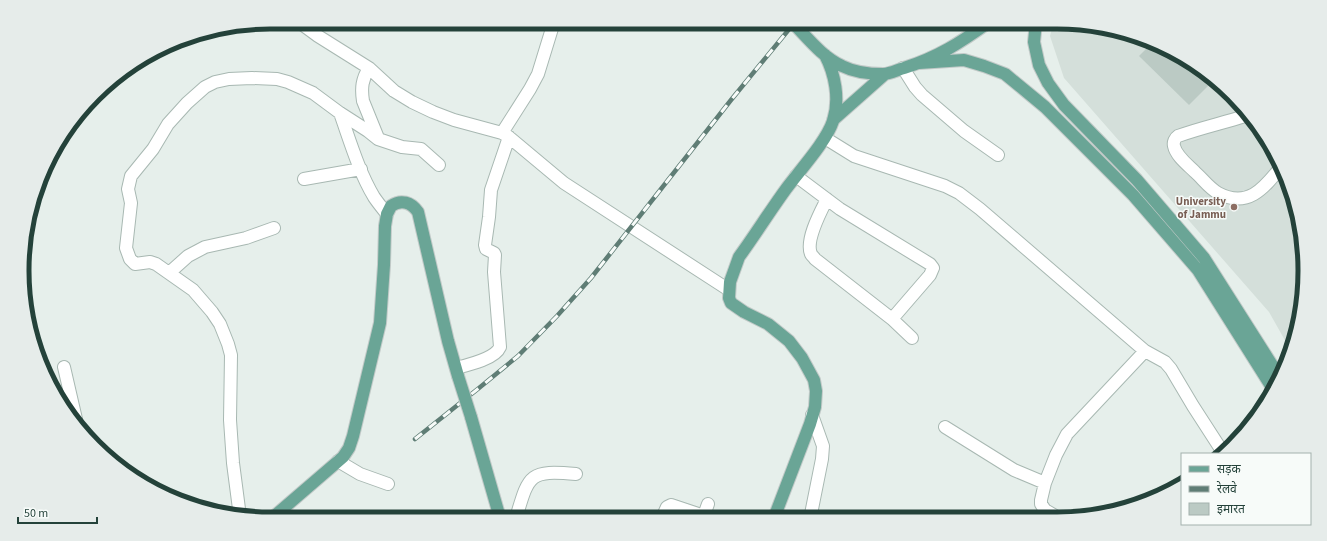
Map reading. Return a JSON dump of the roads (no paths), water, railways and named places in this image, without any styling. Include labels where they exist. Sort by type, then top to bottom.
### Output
[{"type":"main road","points":[[799,29],[825,55],[841,66],[856,71],[885,74]]},
{"type":"main road","points":[[833,120],[885,74],[919,63],[956,45],[979,29]]},
{"type":"main road","points":[[1035,29],[1034,42],[1040,65],[1048,83],[1064,105],[1138,180],[1204,258],[1276,371]]},
{"type":"main road","points":[[776,512],[812,415],[816,390],[814,380],[799,354],[789,341],[768,324],[744,312],[731,303],[729,298],[729,290],[735,266],[742,253],[796,176],[825,138],[833,120],[836,92],[832,71],[825,55]]},
{"type":"main road","points":[[919,63],[964,60],[984,66],[1005,74],[1045,107],[1133,195],[1198,270],[1270,384]]},
{"type":"main road","points":[[279,512],[346,453],[353,436],[380,323],[384,273],[385,226],[387,214],[391,206],[400,201],[414,207],[418,212],[439,304],[457,372],[498,512]]},
{"type":"street","points":[[308,29],[369,68],[394,90],[419,105],[454,120],[506,135],[564,183],[729,290]]},
{"type":"street","points":[[457,372],[495,354],[500,347],[494,272],[495,255],[486,249],[485,245],[488,230],[491,190],[506,135],[538,74],[552,29]]},
{"type":"street","points":[[369,68],[363,79],[362,95],[378,139]]},
{"type":"street","points":[[903,68],[922,95],[964,131],[998,156]]},
{"type":"street","points":[[239,510],[233,463],[230,420],[230,354],[228,344],[220,324],[193,290],[153,262],[139,265],[132,263],[126,248],[130,203],[128,189],[131,176],[153,149],[168,124],[187,104],[205,87],[215,82],[229,79],[277,80],[288,82],[313,93],[378,139],[402,147],[416,147],[421,149],[439,165]]},
{"type":"street","points":[[340,113],[361,169],[374,197],[387,214]]},
{"type":"street","points":[[1243,117],[1195,130],[1176,138],[1174,144],[1177,153],[1217,192],[1235,198],[1242,198],[1255,194],[1265,187],[1277,172]]},
{"type":"street","points":[[825,138],[854,156],[945,186],[959,193],[980,209],[1145,351],[1165,362],[1171,368],[1220,448]]},
{"type":"street","points":[[304,179],[361,169]]},
{"type":"street","points":[[796,176],[840,209],[930,264],[933,268],[930,275],[892,319]]},
{"type":"street","points":[[827,199],[817,219],[813,232],[810,248],[811,254],[815,259],[892,319],[912,338]]},
{"type":"street","points":[[169,273],[188,256],[205,247],[246,238],[274,228]]},
{"type":"street","points":[[1048,512],[1041,504],[1041,495],[1056,455],[1067,434],[1145,351]]},
{"type":"street","points":[[64,367],[74,411]]},
{"type":"street","points":[[812,415],[823,446],[812,512]]},
{"type":"street","points":[[945,427],[1014,470],[1045,483]]},
{"type":"street","points":[[338,461],[360,474],[388,484]]},
{"type":"street","points":[[518,512],[528,484],[534,476],[555,473],[576,474]]},
{"type":"street","points":[[705,512],[708,504]]},
{"type":"street","points":[[665,512],[667,507],[671,505],[690,512]]},
{"type":"railway","points":[[415,439],[518,356],[557,316],[591,278],[731,100],[789,29]]},
{"type":"place","name":"University of Jammu","points":[[1234,207]]}]
